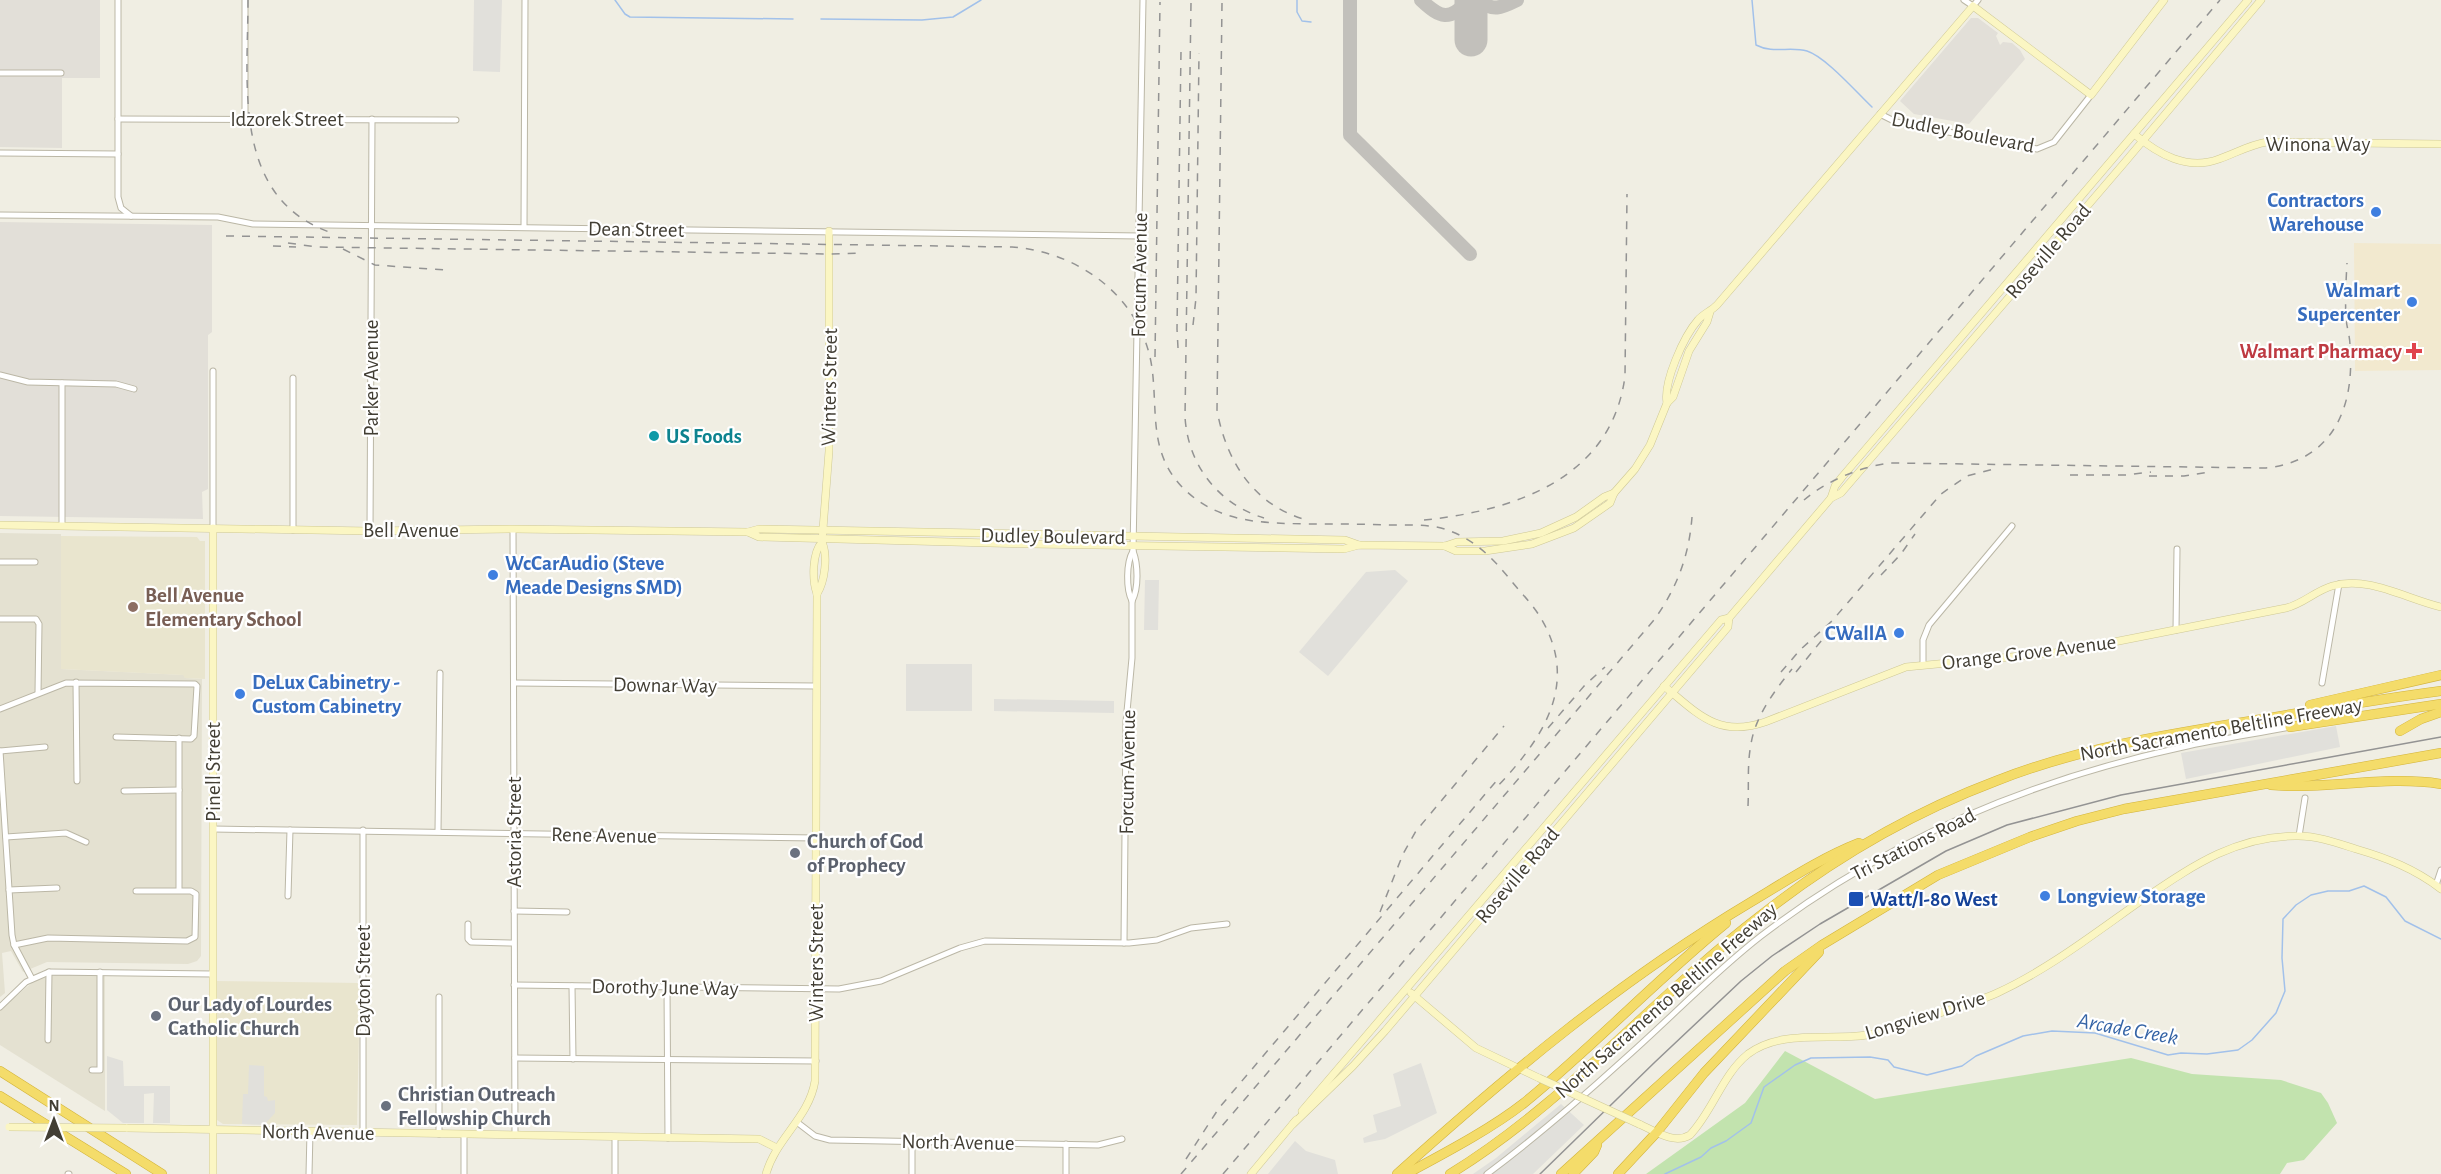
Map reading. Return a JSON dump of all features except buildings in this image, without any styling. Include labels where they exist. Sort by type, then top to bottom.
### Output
[{"type":"highway","points":[[2226,725],[2441,676]]},
{"type":"highway","name":"North Sacramento Beltline Freeway","points":[[1450,1174],[1513,1130],[1584,1073],[1712,954],[1746,927],[1822,872],[1881,835],[1946,802],[1996,780],[2101,748],[2441,690]]},
{"type":"highway","points":[[2290,727],[2441,704]]},
{"type":"highway","points":[[2400,730],[2441,712]]},
{"type":"highway","points":[[1561,1174],[1777,978],[1834,938],[1938,875],[2030,837],[2077,821],[2124,809],[2441,753]]},
{"type":"highway","points":[[2260,784],[2293,787],[2393,779],[2441,784]]},
{"type":"highway","points":[[1397,1174],[1516,1069],[1637,976],[1755,899],[1839,851],[1881,835]]},
{"type":"highway","points":[[1406,1174],[1446,1153],[1522,1104],[1677,963],[1755,899]]},
{"type":"highway","points":[[1618,1174],[1657,1132],[1737,1036],[1834,938]]},
{"type":"highway","points":[[0,1071],[162,1174]]},
{"type":"highway","points":[[0,1096],[126,1174]]},
{"type":"highway","points":[[1573,1174],[1594,1152],[1601,1137]]},
{"type":"main road","name":"Dudley Boulevard","points":[[2091,94],[2164,0]]},
{"type":"main road","name":"Roseville Road","points":[[1293,1124],[1353,1066],[1672,693],[1728,627],[1729,618],[1831,498],[1835,486],[1842,477],[2248,0]]},
{"type":"main road","points":[[2227,41],[2227,32],[2254,0]]},
{"type":"main road","name":"Roseville Road","points":[[1831,498],[1841,493],[2261,0]]},
{"type":"main road","points":[[1880,114],[1975,3],[2091,94]]},
{"type":"main road","name":"Dudley Boulevard","points":[[748,532],[759,529],[822,537],[1133,548],[1344,549],[1359,545],[1445,546],[1456,550],[1485,551],[1532,544],[1562,534],[1587,521],[1610,503],[1614,493],[1643,458],[1659,427],[1667,403],[1673,397],[1689,351],[1707,322],[1710,312],[1880,114]]},
{"type":"main road","name":"Winona Way","points":[[2134,134],[2167,157],[2190,163],[2219,159],[2246,146],[2267,142],[2441,144]]},
{"type":"main road","name":"Winters Street","points":[[766,1174],[777,1148],[798,1123],[811,1098],[815,1081],[817,594],[822,585],[825,549],[822,537],[829,451],[829,231]]},
{"type":"main road","name":"Bell Avenue","points":[[0,525],[370,531],[513,529],[748,532]]},
{"type":"main road","name":"Pinell Street","points":[[213,528],[213,1174]]},
{"type":"main road","name":"Dudley Boulevard","points":[[822,537],[1345,540],[1359,545]]},
{"type":"main road","name":"Orange Grove Avenue","points":[[1664,686],[1705,719],[1722,726],[1742,727],[1765,722],[1897,669],[1923,664],[2055,653],[2176,630],[2292,607],[2322,590],[2339,584],[2369,585],[2441,607]]},
{"type":"main road","name":"Roseville Road","points":[[1251,1174],[1664,686],[1721,620],[1729,618]]},
{"type":"main road","name":"Longview Drive","points":[[1407,990],[1476,1048],[1516,1069],[1677,1140],[1690,1135],[1735,1068],[1747,1055],[1760,1047],[1786,1040],[1854,1037],[1879,1033],[1978,1000],[2040,970],[2200,861],[2230,848],[2299,836],[2339,843],[2399,863],[2438,887]]},
{"type":"main road","name":"North Avenue","points":[[0,1127],[759,1139],[777,1148]]},
{"type":"street","points":[[118,0],[118,203],[124,212],[133,216]]},
{"type":"street","points":[[245,0],[245,119]]},
{"type":"street","points":[[524,227],[525,0]]},
{"type":"street","name":"Forcum Avenue","points":[[1124,943],[1126,722],[1132,658],[1129,558],[1133,548],[1143,0]]},
{"type":"street","points":[[1964,0],[1975,3]]},
{"type":"street","points":[[0,73],[61,74]]},
{"type":"street","name":"Dudley Boulevard","points":[[1880,114],[1896,122],[2037,149],[2054,142],[2091,94]]},
{"type":"street","name":"Idzorek Street","points":[[118,119],[456,120]]},
{"type":"street","name":"Parker Avenue","points":[[370,531],[372,119]]},
{"type":"street","points":[[0,153],[118,154]]},
{"type":"street","name":"Dean Street","points":[[0,215],[218,218],[253,224],[1140,236]]},
{"type":"street","name":"Pinell Street","points":[[213,371],[213,528]]},
{"type":"street","points":[[0,375],[28,382],[116,384],[134,388]]},
{"type":"street","points":[[293,378],[293,530]]},
{"type":"street","points":[[62,383],[62,526]]},
{"type":"street","points":[[1923,664],[1923,640],[1929,625],[2012,526]]},
{"type":"street","name":"Astoria Street","points":[[513,529],[515,1135]]},
{"type":"street","points":[[2176,630],[2177,549]]},
{"type":"street","points":[[0,562],[35,562]]},
{"type":"street","points":[[2322,683],[2339,584]]},
{"type":"street","points":[[0,619],[36,619],[39,624],[38,693]]},
{"type":"street","points":[[438,831],[440,673]]},
{"type":"street","points":[[76,682],[77,780]]},
{"type":"street","points":[[0,709],[66,683],[195,684],[197,686],[194,736],[191,739],[116,737]]},
{"type":"street","name":"Downar Way","points":[[514,683],[816,686]]},
{"type":"street","name":"Tri Stations Road","points":[[1487,1174],[1575,1102],[1761,937],[1861,869],[1942,826],[2018,794],[2183,747],[2290,727]]},
{"type":"street","points":[[179,738],[179,890]]},
{"type":"street","points":[[32,979],[14,945],[1,790],[0,751],[45,747]]},
{"type":"street","points":[[124,791],[179,790]]},
{"type":"street","points":[[2299,836],[2305,798]]},
{"type":"street","name":"Rene Avenue","points":[[213,829],[816,838]]},
{"type":"street","points":[[288,896],[290,830]]},
{"type":"street","name":"Dayton Street","points":[[363,830],[363,1132]]},
{"type":"street","points":[[6,837],[66,833],[86,842]]},
{"type":"street","points":[[2438,887],[2441,870]]},
{"type":"street","points":[[9,890],[57,888]]},
{"type":"street","points":[[14,945],[48,938],[187,941],[195,937],[196,894],[179,890],[136,891]]},
{"type":"street","points":[[514,911],[567,912]]},
{"type":"street","points":[[468,924],[468,939],[471,942],[513,943]]},
{"type":"street","name":"Dorothy June Way","points":[[514,985],[860,987],[881,981],[960,948],[985,941],[1124,943],[1157,940],[1191,928],[1227,924]]},
{"type":"street","points":[[2,1005],[32,979],[49,972],[212,974]]},
{"type":"street","points":[[48,1040],[49,972]]},
{"type":"street","points":[[92,1070],[100,1070],[100,972]]},
{"type":"street","points":[[572,986],[573,1059]]},
{"type":"street","points":[[667,987],[668,1138]]},
{"type":"street","points":[[438,997],[439,1134]]},
{"type":"street","points":[[515,1059],[816,1061]]},
{"type":"street","name":"North Avenue","points":[[798,1123],[815,1136],[827,1140],[1098,1145],[1122,1139]]},
{"type":"street","points":[[309,1174],[310,1132]]},
{"type":"street","points":[[464,1174],[465,1135]]},
{"type":"street","points":[[615,1137],[615,1174]]},
{"type":"street","points":[[912,1142],[912,1174]]},
{"type":"street","points":[[1066,1144],[1066,1174]]},
{"type":"shaded area","points":[[0,0],[100,0],[100,78],[62,78],[62,148],[0,147]]},
{"type":"shaded area","points":[[474,0],[502,0],[500,72],[473,71]]},
{"type":"shaded area","points":[[1971,18],[1978,18],[1998,33],[1996,36],[2000,45],[2003,42],[2012,43],[2025,59],[1969,124],[1914,114],[1900,101]]},
{"type":"shaded area","points":[[0,222],[212,225],[212,332],[208,335],[208,489],[202,492],[203,519],[0,516]]},
{"type":"shaded area","points":[[2354,243],[2441,244],[2441,370],[2355,371]]},
{"type":"shaded area","points":[[0,533],[61,534],[61,669],[184,675],[185,678],[202,679],[201,956],[197,961],[188,964],[47,962],[23,972],[11,951],[2,953],[5,993],[0,997]]},
{"type":"shaded area","name":"Bell Avenue Elementary School","points":[[61,536],[197,537],[200,541],[205,541],[205,679],[185,678],[183,675],[61,669]]},
{"type":"shaded area","points":[[1395,570],[1408,581],[1328,676],[1299,652],[1366,572]]},
{"type":"shaded area","points":[[1145,580],[1159,580],[1158,630],[1144,630]]},
{"type":"shaded area","points":[[906,664],[972,664],[972,711],[906,711]]},
{"type":"shaded area","points":[[994,699],[1114,701],[1114,713],[994,711]]},
{"type":"shaded area","points":[[2336,726],[2340,747],[2186,779],[2181,753]]},
{"type":"shaded area","points":[[59,974],[105,975],[105,1111],[0,1045],[0,1010],[34,981]]},
{"type":"shaded area","points":[[215,981],[360,983],[357,1125],[223,1124],[217,1120],[215,1116]]},
{"type":"shaded area","points":[[107,1056],[123,1061],[124,1086],[170,1086],[170,1123],[153,1123],[154,1093],[144,1094],[144,1123],[123,1123],[107,1110]]},
{"type":"shaded area","points":[[1421,1063],[1437,1113],[1385,1139],[1364,1143],[1363,1138],[1377,1132],[1373,1115],[1401,1106],[1393,1074]]},
{"type":"shaded area","points":[[249,1065],[264,1066],[264,1096],[268,1101],[275,1100],[275,1113],[264,1125],[242,1124],[243,1094],[248,1094]]},
{"type":"shaded area","points":[[1561,1104],[1584,1125],[1533,1174],[1473,1174],[1496,1158]]},
{"type":"shaded area","points":[[1295,1141],[1306,1151],[1335,1160],[1338,1174],[1268,1174]]},
{"type":"green space","points":[[1785,1051],[1875,1099],[2131,1058],[2192,1074],[2281,1080],[2321,1093],[2337,1123],[2304,1160],[2287,1163],[2280,1174],[1646,1174],[1745,1103]]},
{"type":"waterway","points":[[615,0],[630,17],[793,19]]},
{"type":"waterway","points":[[821,19],[922,20],[953,17],[981,0]]},
{"type":"waterway","points":[[1297,0],[1297,12],[1302,21],[1311,22]]},
{"type":"waterway","points":[[1752,0],[1756,45],[1769,49],[1807,51],[1815,55],[1832,68],[1872,107]]},
{"type":"waterway","name":"Arcade Creek","points":[[1665,1174],[1701,1157],[1711,1148],[1726,1141],[1751,1123],[1764,1087],[1795,1065],[1811,1058],[1870,1057],[1888,1060],[1894,1067],[1927,1075],[1962,1066],[1976,1056],[2023,1036],[2052,1031],[2095,1033],[2168,1055],[2238,1050],[2252,1040],[2276,1013],[2285,991],[2282,958],[2283,919],[2296,905],[2311,895],[2328,891],[2349,891],[2364,886],[2386,897],[2405,921],[2441,939]]},
{"type":"taxiway","points":[[1350,0],[1350,135],[1470,254]]},
{"type":"taxiway","points":[[1421,0],[1434,11],[1445,15],[1456,12],[1468,0]]},
{"type":"taxiway","points":[[1478,0],[1497,8],[1517,0]]},
{"type":"runway","points":[[1471,0],[1471,40]]},
{"type":"tram line","points":[[1540,1174],[1741,981],[1772,956],[1820,924],[1946,851],[2007,825],[2121,795],[2441,737]]},
{"type":"railway","points":[[248,0],[248,103],[252,137],[262,168],[278,196],[301,218],[335,234]]},
{"type":"railway","points":[[1223,1174],[2220,0]]},
{"type":"railway","points":[[1155,357],[1160,2]]},
{"type":"railway","points":[[1191,3],[1185,417],[1187,435],[1199,466],[1220,493],[1248,512],[1264,518]]},
{"type":"railway","points":[[1222,3],[1217,410],[1227,447],[1235,464],[1246,479],[1272,504],[1307,520]]},
{"type":"railway","points":[[1178,348],[1181,51]]},
{"type":"railway","points":[[1193,325],[1196,298],[1199,53]]},
{"type":"railway","points":[[1424,520],[1491,508],[1523,498],[1553,483],[1579,464],[1601,441],[1616,411],[1625,376],[1627,194]]},
{"type":"railway","points":[[226,236],[1012,247],[1061,258],[1084,269],[1104,283],[1121,300],[1135,320],[1146,343],[1152,368],[1157,432],[1165,462],[1185,490],[1199,501],[1213,510],[1260,522],[1416,525],[1441,528],[1463,537],[1482,550],[1498,565],[1536,610],[1553,644],[1557,668],[1556,690],[1550,711],[1540,732],[1527,752],[1495,789]]},
{"type":"railway","points":[[288,243],[317,247],[861,253]]},
{"type":"railway","points":[[273,246],[296,247]]},
{"type":"railway","points":[[343,249],[375,265],[445,270]]},
{"type":"railway","points":[[1804,500],[1845,475],[1868,467],[1891,463],[2266,468],[2289,463],[2308,455],[2335,427],[2343,410],[2348,390],[2351,368],[2346,319],[2347,263]]},
{"type":"railway","points":[[1781,672],[1800,650],[1832,621],[1941,494],[1967,476],[1994,469]]},
{"type":"railway","points":[[2070,475],[2126,475],[2151,472]]},
{"type":"railway","points":[[2149,476],[2184,476],[2209,472]]},
{"type":"railway","points":[[1181,1174],[1654,620],[1681,571],[1692,517]]},
{"type":"railway","points":[[1881,575],[1901,554],[1915,534]]},
{"type":"railway","points":[[1796,672],[1830,630]]},
{"type":"railway","points":[[1548,728],[1585,685],[1605,667]]},
{"type":"railway","points":[[1748,806],[1749,759],[1753,734],[1767,704],[1792,669]]},
{"type":"railway","points":[[1380,912],[1403,854],[1416,831],[1504,726]]},
{"type":"railway","points":[[1186,1159],[1219,1108],[1498,779]]},
{"type":"place","name":"Contractors Warehouse","points":[[2376,212]]},
{"type":"place","name":"Walmart Supercenter","points":[[2412,302]]},
{"type":"place","name":"Walmart Pharmacy","points":[[2414,351]]},
{"type":"place","name":"US Foods","points":[[654,436]]},
{"type":"place","name":"WcCarAudio (Steve Meade Designs SMD)","points":[[493,575]]},
{"type":"place","name":"Bell Avenue Elementary School","points":[[133,607]]},
{"type":"place","name":"CWallA","points":[[1899,633]]},
{"type":"place","name":"DeLux Cabinetry - Custom Cabinetry","points":[[240,694]]},
{"type":"place","name":"Church of God of Prophecy","points":[[795,853]]},
{"type":"place","name":"Longview Storage","points":[[2045,896]]},
{"type":"place","name":"Watt/I-80 West","points":[[1856,899]]},
{"type":"place","name":"Our Lady of Lourdes Catholic Church","points":[[156,1016]]},
{"type":"place","name":"Christian Outreach Fellowship Church","points":[[386,1106]]}]
